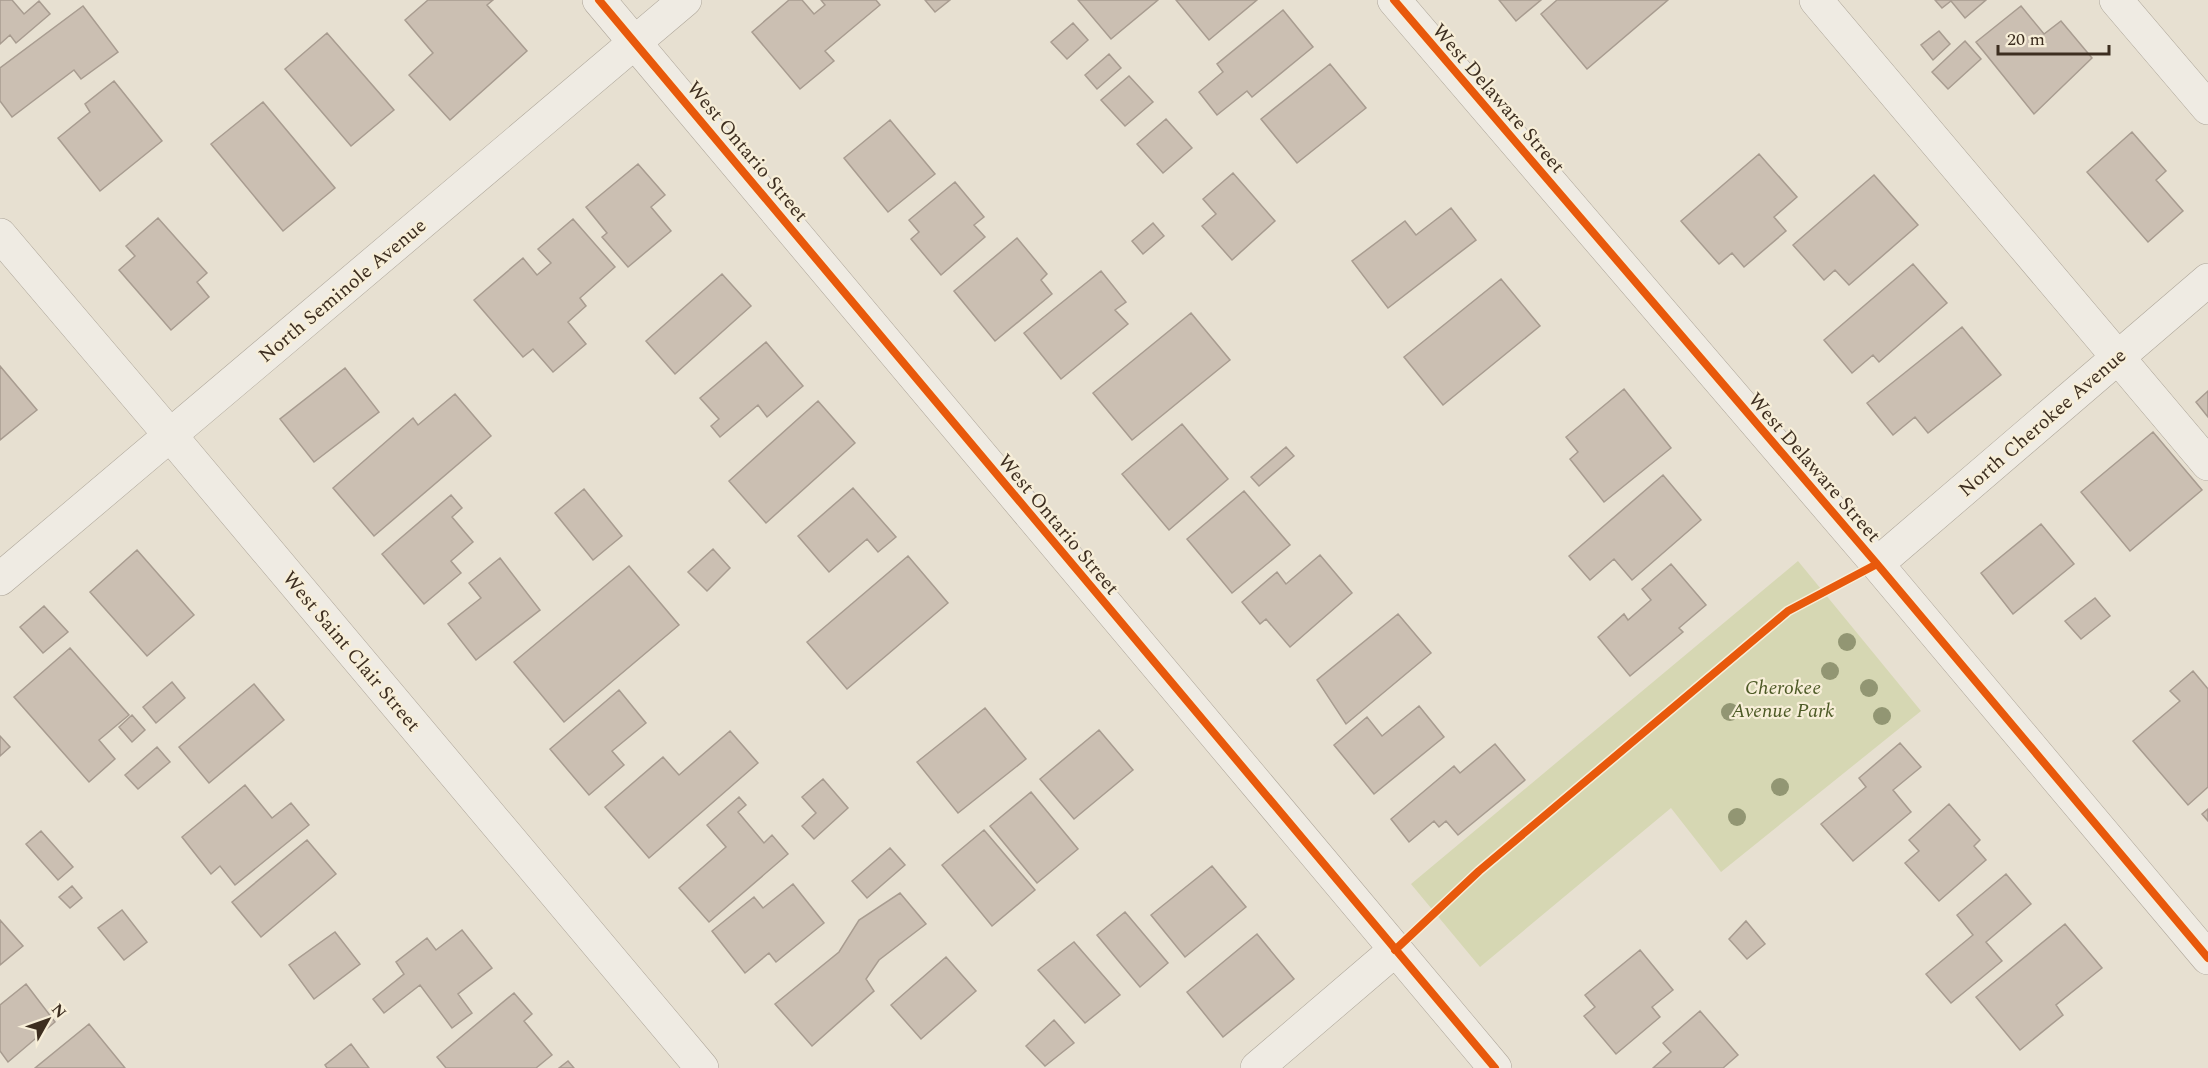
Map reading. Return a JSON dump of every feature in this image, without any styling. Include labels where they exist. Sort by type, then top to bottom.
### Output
[{"type":"street","name":"West Ontario Street","points":[[599,0],[1495,1068]]},
{"type":"street","name":"North Seminole Avenue","points":[[0,579],[685,0]]},
{"type":"street","name":"West Delaware Street","points":[[1394,0],[1877,564],[2208,958]]},
{"type":"street","points":[[1816,0],[2208,464]]},
{"type":"street","points":[[2116,0],[2208,108]]},
{"type":"street","name":"West Saint Clair Street","points":[[0,235],[171,435],[702,1068]]},
{"type":"street","name":"North Cherokee Avenue","points":[[1877,564],[2208,280]]},
{"type":"street","points":[[1257,1068],[1395,950]]},
{"type":"green space","name":"Cherokee Avenue Park","points":[[1798,561],[1921,711],[1721,872],[1671,808],[1480,967],[1411,884]]},
{"type":"building","points":[[0,0],[12,0],[24,14],[39,1],[50,14],[16,43],[10,35],[0,44]]},
{"type":"building","points":[[428,0],[493,0],[487,5],[527,51],[450,120],[409,75],[433,53],[405,20]]},
{"type":"building","points":[[789,0],[802,0],[814,14],[825,5],[821,0],[876,0],[880,5],[825,51],[834,61],[800,89],[752,32]]},
{"type":"building","points":[[925,0],[950,0],[935,12]]},
{"type":"building","points":[[1078,0],[1158,0],[1111,39]]},
{"type":"building","points":[[1176,0],[1257,0],[1209,40]]},
{"type":"building","points":[[1499,0],[1541,0],[1516,21]]},
{"type":"building","points":[[1557,0],[1668,0],[1587,69],[1541,14]]},
{"type":"building","points":[[1935,0],[1986,0],[1965,18],[1951,1],[1942,8]]},
{"type":"building","points":[[83,6],[118,52],[81,79],[74,70],[12,117],[0,101],[0,68]]},
{"type":"building","points":[[2021,6],[2044,34],[2061,21],[2092,58],[2034,114],[1976,42]]},
{"type":"building","points":[[1283,10],[1313,47],[1252,97],[1247,91],[1217,115],[1199,92],[1223,72],[1217,64]]},
{"type":"building","points":[[1073,23],[1088,40],[1067,59],[1051,42]]},
{"type":"building","points":[[1939,31],[1950,44],[1933,60],[1921,45]]},
{"type":"building","points":[[327,33],[394,110],[351,146],[285,69]]},
{"type":"building","points":[[1965,41],[1981,59],[1948,89],[1932,72]]},
{"type":"building","points":[[1109,54],[1121,68],[1097,89],[1085,75]]},
{"type":"building","points":[[1330,64],[1366,108],[1297,163],[1261,119]]},
{"type":"building","points":[[1129,76],[1153,102],[1125,126],[1101,100]]},
{"type":"building","points":[[114,81],[162,141],[100,191],[58,138],[90,112],[85,104]]},
{"type":"building","points":[[263,102],[335,188],[283,231],[211,144]]},
{"type":"building","points":[[1166,119],[1192,148],[1163,173],[1137,144]]},
{"type":"building","points":[[890,120],[935,174],[888,212],[844,158]]},
{"type":"building","points":[[2132,132],[2166,171],[2156,180],[2183,211],[2148,242],[2087,172]]},
{"type":"building","points":[[1759,154],[1797,197],[1774,217],[1786,231],[1744,267],[1732,253],[1719,264],[1681,221]]},
{"type":"building","points":[[638,164],[665,195],[651,207],[671,231],[628,267],[602,237],[607,233],[586,207]]},
{"type":"building","points":[[1233,173],[1275,221],[1232,260],[1202,226],[1216,214],[1203,199]]},
{"type":"building","points":[[1874,175],[1918,225],[1849,285],[1835,270],[1824,280],[1793,245]]},
{"type":"building","points":[[955,182],[984,217],[974,225],[985,237],[941,275],[911,239],[919,232],[909,220]]},
{"type":"building","points":[[1451,208],[1476,240],[1388,308],[1352,261],[1405,221],[1416,235]]},
{"type":"building","points":[[158,218],[207,273],[197,282],[209,297],[171,330],[119,270],[135,256],[126,246]]},
{"type":"building","points":[[573,219],[615,267],[580,298],[586,306],[568,322],[586,344],[553,372],[533,349],[523,357],[474,300],[523,258],[537,275],[551,263],[538,249]]},
{"type":"building","points":[[1153,223],[1164,236],[1143,254],[1132,241]]},
{"type":"building","points":[[1017,238],[1047,274],[1041,280],[1052,294],[995,341],[954,291]]},
{"type":"building","points":[[1913,264],[1947,303],[1879,362],[1873,355],[1852,373],[1824,340]]},
{"type":"building","points":[[1101,271],[1126,302],[1115,310],[1128,324],[1061,379],[1024,333]]},
{"type":"building","points":[[722,274],[751,306],[675,374],[646,341]]},
{"type":"building","points":[[1501,279],[1540,326],[1443,405],[1404,357]]},
{"type":"building","points":[[1191,313],[1230,360],[1132,440],[1093,393]]},
{"type":"building","points":[[1962,327],[2001,375],[1928,433],[1915,417],[1893,435],[1867,403]]},
{"type":"building","points":[[766,342],[803,386],[767,417],[758,405],[720,437],[711,426],[719,419],[700,398]]},
{"type":"building","points":[[0,366],[37,410],[0,440]]},
{"type":"building","points":[[345,368],[379,412],[314,462],[280,419]]},
{"type":"building","points":[[1624,389],[1671,448],[1604,502],[1570,459],[1578,452],[1566,437]]},
{"type":"building","points":[[2208,391],[2208,417],[2196,402]]},
{"type":"building","points":[[455,394],[491,436],[374,536],[333,488],[413,418],[418,425]]},
{"type":"building","points":[[818,401],[855,443],[766,523],[729,481]]},
{"type":"building","points":[[1182,424],[1228,479],[1169,530],[1122,474]]},
{"type":"building","points":[[2153,432],[2202,490],[2130,551],[2081,492]]},
{"type":"building","points":[[1286,447],[1294,456],[1259,486],[1251,477]]},
{"type":"building","points":[[1663,475],[1701,520],[1632,580],[1614,559],[1590,580],[1569,556]]},
{"type":"building","points":[[853,488],[896,537],[878,552],[867,539],[829,572],[798,536]]},
{"type":"building","points":[[584,489],[622,536],[593,560],[555,513]]},
{"type":"building","points":[[1244,491],[1290,545],[1232,593],[1187,539]]},
{"type":"building","points":[[451,495],[462,508],[452,517],[473,542],[451,561],[461,573],[424,604],[382,554]]},
{"type":"building","points":[[2041,524],[2074,564],[2013,614],[1981,573]]},
{"type":"building","points":[[713,549],[730,568],[707,591],[688,572]]},
{"type":"building","points":[[137,550],[194,615],[147,656],[90,592]]},
{"type":"building","points":[[1320,555],[1352,593],[1290,647],[1266,619],[1260,624],[1242,602],[1277,572],[1286,584]]},
{"type":"building","points":[[908,556],[948,603],[847,689],[807,642]]},
{"type":"building","points":[[500,558],[540,610],[476,660],[448,624],[481,598],[469,583]]},
{"type":"building","points":[[1671,564],[1706,605],[1679,628],[1683,632],[1630,676],[1598,637],[1624,614],[1628,620],[1651,600],[1642,589]]},
{"type":"building","points":[[629,566],[679,625],[564,722],[514,662]]},
{"type":"building","points":[[2095,598],[2110,616],[2081,639],[2065,621]]},
{"type":"building","points":[[44,606],[68,632],[43,653],[20,627]]},
{"type":"building","points":[[1398,614],[1431,653],[1346,724],[1317,680]]},
{"type":"building","points":[[70,648],[129,715],[99,740],[115,759],[89,782],[14,697]]},
{"type":"building","points":[[2193,671],[2208,689],[2208,787],[2188,805],[2133,741],[2180,701],[2170,691]]},
{"type":"building","points":[[172,682],[185,698],[156,723],[143,707]]},
{"type":"building","points":[[254,684],[284,720],[209,783],[179,747]]},
{"type":"building","points":[[619,690],[646,723],[612,751],[624,765],[589,795],[550,749]]},
{"type":"building","points":[[1419,706],[1444,737],[1374,794],[1334,745],[1367,717],[1382,736]]},
{"type":"building","points":[[985,708],[1026,759],[958,813],[917,762]]},
{"type":"building","points":[[132,715],[145,730],[132,742],[119,727]]},
{"type":"building","points":[[1099,730],[1133,770],[1074,819],[1040,779]]},
{"type":"building","points":[[730,731],[758,763],[649,858],[605,807],[663,757],[679,775]]},
{"type":"building","points":[[0,736],[10,747],[0,756]]},
{"type":"building","points":[[1900,743],[1921,767],[1893,790],[1911,812],[1853,861],[1821,824],[1866,787],[1859,778]]},
{"type":"building","points":[[1495,744],[1525,780],[1458,835],[1446,821],[1439,827],[1434,821],[1409,842],[1391,819],[1454,766],[1460,773]]},
{"type":"building","points":[[157,747],[170,762],[138,789],[125,775]]},
{"type":"building","points":[[823,779],[848,808],[814,839],[802,826],[816,813],[802,797]]},
{"type":"building","points":[[245,785],[272,818],[291,803],[309,825],[235,885],[220,866],[211,874],[182,837]]},
{"type":"building","points":[[1031,792],[1078,849],[1037,883],[990,826]]},
{"type":"building","points":[[739,797],[746,805],[738,812],[764,843],[772,835],[788,854],[709,922],[679,888],[726,847],[707,825]]},
{"type":"building","points":[[1949,804],[1980,840],[1974,846],[1986,860],[1939,901],[1905,863],[1919,851],[1909,840]]},
{"type":"building","points":[[2208,809],[2208,821],[2202,814]]},
{"type":"building","points":[[984,830],[1035,890],[992,926],[942,865]]},
{"type":"building","points":[[41,831],[73,867],[58,880],[26,844]]},
{"type":"building","points":[[307,840],[336,874],[261,937],[232,902]]},
{"type":"building","points":[[890,848],[905,865],[867,898],[852,881]]},
{"type":"building","points":[[1212,866],[1246,907],[1185,957],[1151,915]]},
{"type":"building","points":[[2006,874],[2031,904],[1986,942],[2002,961],[1951,1003],[1926,974],[1973,935],[1957,915]]},
{"type":"building","points":[[793,884],[824,923],[776,962],[769,953],[745,973],[712,931],[754,897],[763,908]]},
{"type":"building","points":[[72,886],[82,898],[70,908],[59,897]]},
{"type":"building","points":[[900,893],[926,924],[879,960],[866,979],[874,991],[812,1046],[775,1004],[839,952],[859,920]]},
{"type":"building","points":[[122,910],[147,942],[124,960],[98,928]]},
{"type":"building","points":[[1125,912],[1168,963],[1140,987],[1097,935]]},
{"type":"building","points":[[0,920],[23,946],[0,965]]},
{"type":"building","points":[[1746,921],[1765,944],[1747,959],[1729,939]]},
{"type":"building","points":[[2065,924],[2102,968],[2056,1005],[2063,1015],[2020,1050],[1976,997]]},
{"type":"building","points":[[462,930],[492,968],[458,994],[472,1013],[452,1028],[420,985],[384,1013],[373,999],[404,974],[396,962],[427,938],[436,950]]},
{"type":"building","points":[[335,932],[360,964],[314,999],[289,965]]},
{"type":"building","points":[[1257,934],[1294,979],[1223,1037],[1187,992]]},
{"type":"building","points":[[1074,942],[1120,995],[1085,1023],[1038,970]]},
{"type":"building","points":[[1640,950],[1673,990],[1652,1007],[1660,1017],[1616,1054],[1584,1016],[1595,1007],[1585,995]]},
{"type":"building","points":[[946,957],[976,991],[921,1039],[891,1005]]},
{"type":"building","points":[[26,984],[55,1022],[8,1062],[0,1051],[0,1005]]},
{"type":"building","points":[[514,993],[532,1014],[524,1021],[552,1055],[536,1068],[446,1068],[437,1057]]},
{"type":"building","points":[[1700,1011],[1738,1055],[1723,1068],[1653,1068],[1671,1052],[1663,1043]]},
{"type":"building","points":[[1054,1020],[1074,1043],[1045,1066],[1026,1046]]},
{"type":"building","points":[[89,1024],[125,1068],[35,1068]]},
{"type":"building","points":[[351,1044],[369,1068],[327,1068],[325,1065]]},
{"type":"building","points":[[568,1061],[574,1068],[559,1068]]},
{"type":"cycle path","points":[[599,0],[1495,1068]]},
{"type":"cycle path","points":[[1394,0],[1877,564],[2208,958]]},
{"type":"cycle path","points":[[1395,950],[1479,871],[1788,611],[1877,564]]}]
